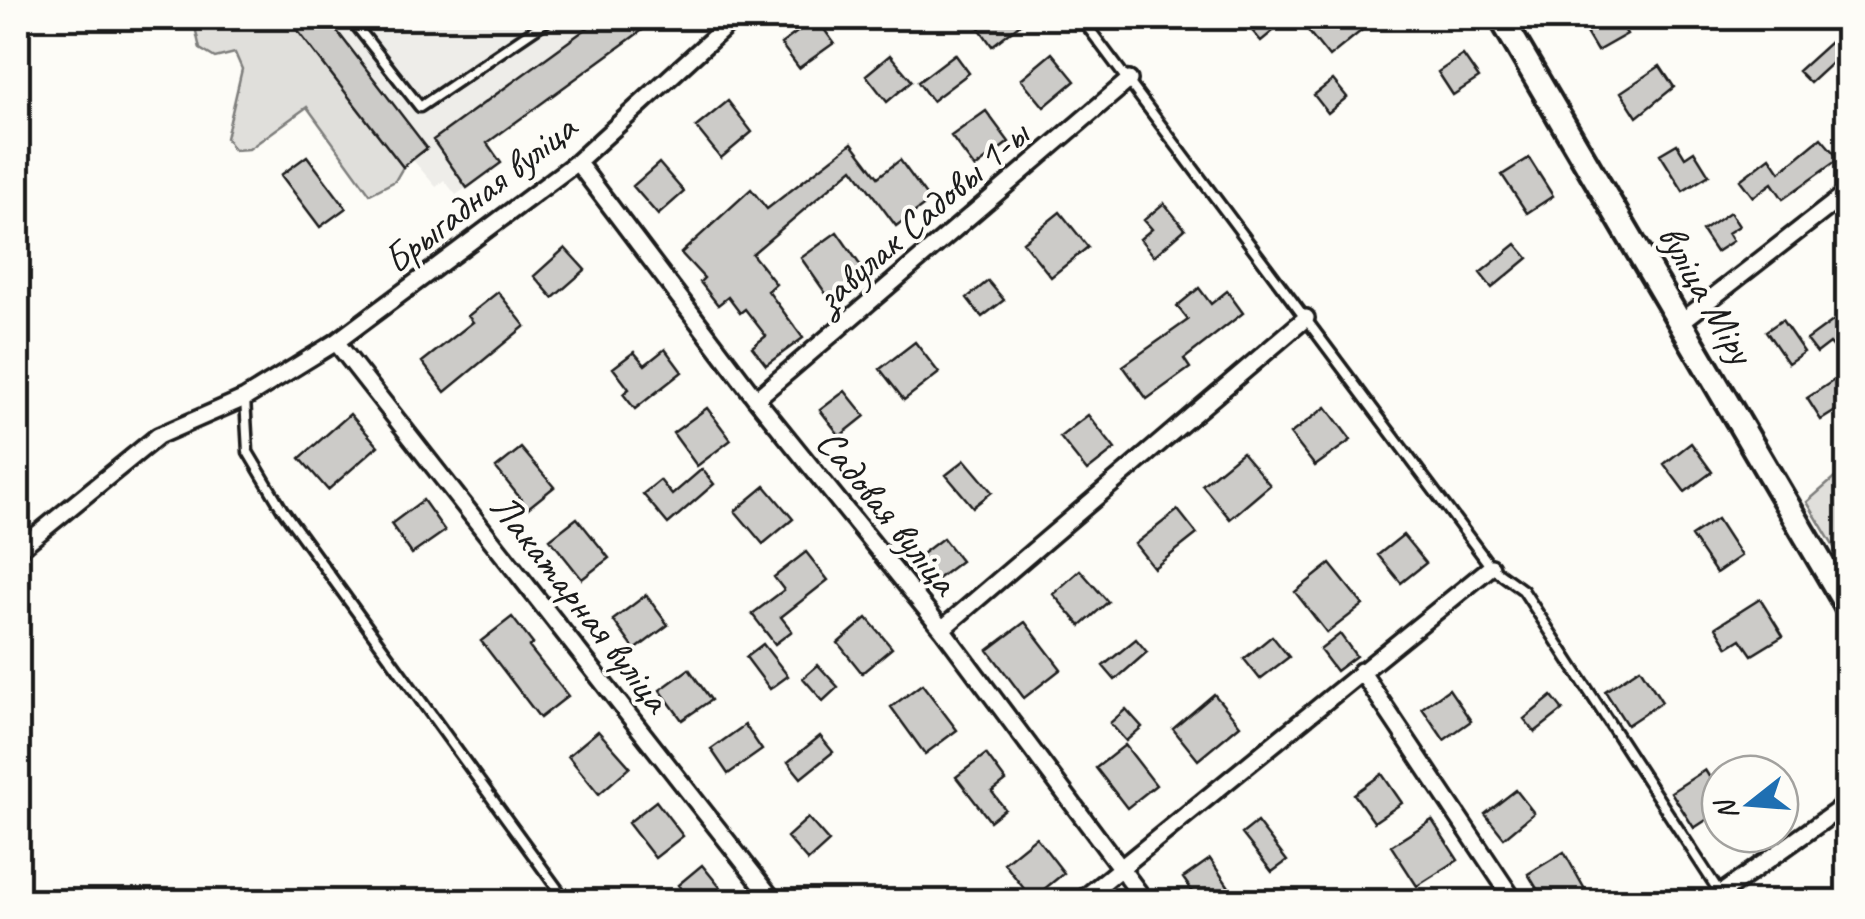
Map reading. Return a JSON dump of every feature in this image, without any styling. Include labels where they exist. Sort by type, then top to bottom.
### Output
[{"type":"street","name":"Брыгадная вуліца","points":[[18,550],[158,436],[245,398],[336,342],[577,162],[735,18]]},
{"type":"street","name":"вуліца Міру","points":[[1501,18],[1848,608]]},
{"type":"street","name":"завулак Садовы 1-ы","points":[[756,399],[1129,80]]},
{"type":"street","name":"Садовая вуліца","points":[[577,162],[756,399],[942,629],[1146,902]]},
{"type":"street","points":[[1681,322],[1848,192]]},
{"type":"street","points":[[942,629],[1306,318]]},
{"type":"street","name":"Лакатарная вуліца","points":[[336,342],[775,902]]},
{"type":"street","points":[[1079,902],[1490,566]]},
{"type":"street","points":[[1361,671],[1516,902]]},
{"type":"street","points":[[1714,897],[1848,803]]},
{"type":"lane","points":[[350,18],[420,108],[551,18]]},
{"type":"lane","points":[[1081,18],[1490,566],[1523,590],[1714,897]]},
{"type":"lane","points":[[245,398],[248,452],[282,510],[568,902]]},
{"type":"shaded area","points":[[206,18],[288,18],[403,167],[395,181],[370,194],[307,107],[249,149],[234,150],[226,138],[242,69],[235,53],[215,58],[200,49],[196,31]]},
{"type":"shaded area","points":[[288,18],[659,18],[487,142],[501,163],[456,195],[444,180],[436,187],[413,160],[403,167]]},
{"type":"shaded area","points":[[1847,467],[1847,569],[1807,502]]},
{"type":"building","points":[[288,18],[327,18],[427,148],[403,167]]},
{"type":"building","points":[[601,18],[659,18],[487,143],[501,163],[467,188],[433,140]]},
{"type":"building","points":[[816,18],[834,43],[799,68],[781,44]]},
{"type":"building","points":[[972,18],[1028,18],[992,46]]},
{"type":"building","points":[[1241,18],[1289,18],[1261,41]]},
{"type":"building","points":[[1327,18],[1377,18],[1329,57],[1309,32]]},
{"type":"building","points":[[1597,18],[1617,18],[1627,34],[1597,51],[1582,26]]},
{"type":"building","points":[[1839,34],[1848,48],[1810,83],[1798,71]]},
{"type":"building","points":[[1052,53],[1075,81],[1044,107],[1021,79]]},
{"type":"building","points":[[955,54],[969,73],[932,101],[918,82]]},
{"type":"building","points":[[890,55],[912,81],[887,102],[866,75]]},
{"type":"building","points":[[1463,55],[1479,78],[1453,95],[1438,72]]},
{"type":"building","points":[[1660,66],[1674,87],[1637,117],[1621,92]]},
{"type":"building","points":[[1333,80],[1347,97],[1328,113],[1314,95]]},
{"type":"building","points":[[728,101],[752,132],[721,158],[696,127]]},
{"type":"building","points":[[986,111],[1009,142],[975,168],[951,136]]},
{"type":"building","points":[[1821,138],[1839,159],[1783,199],[1772,183],[1753,197],[1740,180],[1770,157],[1780,172]]},
{"type":"building","points":[[852,143],[878,177],[900,160],[930,201],[896,226],[853,168],[752,254],[776,284],[768,291],[803,338],[766,365],[752,347],[766,336],[745,309],[740,313],[728,297],[718,305],[700,282],[704,278],[681,253],[751,189],[767,209]]},
{"type":"building","points":[[1677,144],[1685,157],[1694,151],[1709,175],[1683,191],[1660,154]]},
{"type":"building","points":[[307,156],[346,208],[320,227],[281,175]]},
{"type":"building","points":[[1529,158],[1553,196],[1527,213],[1502,175]]},
{"type":"building","points":[[659,163],[684,192],[658,215],[633,186]]},
{"type":"building","points":[[1164,203],[1185,229],[1154,256],[1140,239],[1152,229],[1144,220]]},
{"type":"building","points":[[1060,212],[1088,247],[1051,277],[1023,242]]},
{"type":"building","points":[[1730,212],[1739,226],[1728,233],[1733,241],[1716,252],[1702,231]]},
{"type":"building","points":[[837,232],[865,272],[829,298],[801,258]]},
{"type":"building","points":[[1516,244],[1528,258],[1492,288],[1480,273]]},
{"type":"building","points":[[565,248],[585,270],[553,298],[534,276]]},
{"type":"building","points":[[988,281],[1004,300],[982,317],[967,298]]},
{"type":"building","points":[[1199,288],[1211,304],[1227,291],[1243,313],[1184,359],[1190,368],[1147,399],[1123,366],[1188,320],[1177,306]]},
{"type":"building","points":[[498,292],[525,326],[445,392],[422,362],[473,322],[468,316]]},
{"type":"building","points":[[1848,310],[1848,364],[1830,343],[1817,353],[1807,340]]},
{"type":"building","points":[[1782,320],[1804,352],[1788,363],[1766,331]]},
{"type":"building","points":[[915,342],[939,373],[904,400],[880,369]]},
{"type":"building","points":[[665,349],[682,372],[635,409],[623,394],[629,389],[613,368],[634,352],[645,365]]},
{"type":"building","points":[[1848,371],[1848,403],[1821,420],[1807,398]]},
{"type":"building","points":[[845,391],[865,416],[840,436],[820,410]]},
{"type":"building","points":[[1326,407],[1351,440],[1315,466],[1290,434]]},
{"type":"building","points":[[707,408],[731,440],[697,466],[673,433]]},
{"type":"building","points":[[350,414],[378,446],[328,490],[300,458]]},
{"type":"building","points":[[1088,415],[1115,449],[1087,471],[1060,437]]},
{"type":"building","points":[[1691,443],[1712,472],[1685,492],[1664,464]]},
{"type":"building","points":[[521,448],[554,487],[528,508],[496,468]]},
{"type":"building","points":[[1242,452],[1270,485],[1230,519],[1202,485]]},
{"type":"building","points":[[965,460],[992,492],[973,507],[946,475]]},
{"type":"building","points":[[702,469],[714,484],[668,524],[643,494],[660,480],[672,495]]},
{"type":"building","points":[[765,486],[793,519],[763,544],[735,511]]},
{"type":"building","points":[[423,500],[445,531],[412,554],[391,524]]},
{"type":"building","points":[[1178,510],[1197,534],[1154,568],[1135,544]]},
{"type":"building","points":[[577,518],[609,558],[582,579],[550,539]]},
{"type":"building","points":[[1717,519],[1741,556],[1716,573],[1691,536]]},
{"type":"building","points":[[1403,535],[1426,563],[1401,583],[1378,555]]},
{"type":"building","points":[[943,538],[961,561],[936,580],[918,557]]},
{"type":"building","points":[[806,552],[828,580],[781,617],[792,631],[775,644],[752,614],[784,590],[774,577]]},
{"type":"building","points":[[1330,564],[1363,605],[1327,633],[1295,592]]},
{"type":"building","points":[[1080,570],[1108,602],[1081,626],[1053,594]]},
{"type":"building","points":[[646,595],[668,625],[635,650],[613,620]]},
{"type":"building","points":[[1760,599],[1783,636],[1752,655],[1741,639],[1728,647],[1716,627]]},
{"type":"building","points":[[512,617],[533,644],[529,647],[568,696],[540,718],[481,641]]},
{"type":"building","points":[[867,618],[892,648],[862,673],[838,643]]},
{"type":"building","points":[[1025,622],[1061,669],[1024,698],[988,650]]},
{"type":"building","points":[[1340,634],[1356,656],[1336,671],[1320,650]]},
{"type":"building","points":[[1272,636],[1289,657],[1260,679],[1244,659]]},
{"type":"building","points":[[1136,639],[1147,652],[1115,680],[1103,666]]},
{"type":"building","points":[[763,644],[788,676],[770,689],[746,657]]},
{"type":"building","points":[[818,665],[838,687],[823,701],[803,678]]},
{"type":"building","points":[[1640,668],[1662,702],[1627,725],[1605,691]]},
{"type":"building","points":[[689,669],[711,700],[682,720],[660,690]]},
{"type":"building","points":[[922,684],[957,730],[925,754],[891,707]]},
{"type":"building","points":[[1449,689],[1471,721],[1444,740],[1422,708]]},
{"type":"building","points":[[1214,694],[1240,725],[1198,760],[1173,729]]},
{"type":"building","points":[[1552,696],[1563,710],[1535,732],[1524,719]]},
{"type":"building","points":[[1126,709],[1142,727],[1126,741],[1110,723]]},
{"type":"building","points":[[745,725],[762,750],[728,774],[711,749]]},
{"type":"building","points":[[598,731],[630,767],[599,794],[568,756]]},
{"type":"building","points":[[820,736],[833,752],[801,778],[788,762]]},
{"type":"building","points":[[1125,745],[1156,785],[1127,808],[1096,768]]},
{"type":"building","points":[[986,754],[1006,781],[992,792],[1005,809],[990,821],[956,777]]},
{"type":"building","points":[[1700,773],[1700,824],[1694,828],[1671,792]]},
{"type":"building","points":[[1382,774],[1402,803],[1374,822],[1354,794]]},
{"type":"building","points":[[1516,790],[1534,813],[1504,838],[1485,814]]},
{"type":"building","points":[[656,801],[683,836],[655,858],[628,823]]},
{"type":"building","points":[[808,818],[829,842],[808,861],[787,837]]},
{"type":"building","points":[[1432,820],[1458,860],[1417,886],[1391,846]]},
{"type":"building","points":[[1257,822],[1287,861],[1272,872],[1242,834]]},
{"type":"building","points":[[1036,837],[1064,873],[1032,899],[1004,863]]},
{"type":"building","points":[[1564,852],[1592,902],[1545,902],[1528,874]]},
{"type":"building","points":[[1210,859],[1239,902],[1200,902],[1183,878]]},
{"type":"building","points":[[702,865],[732,902],[691,902],[678,885]]}]
